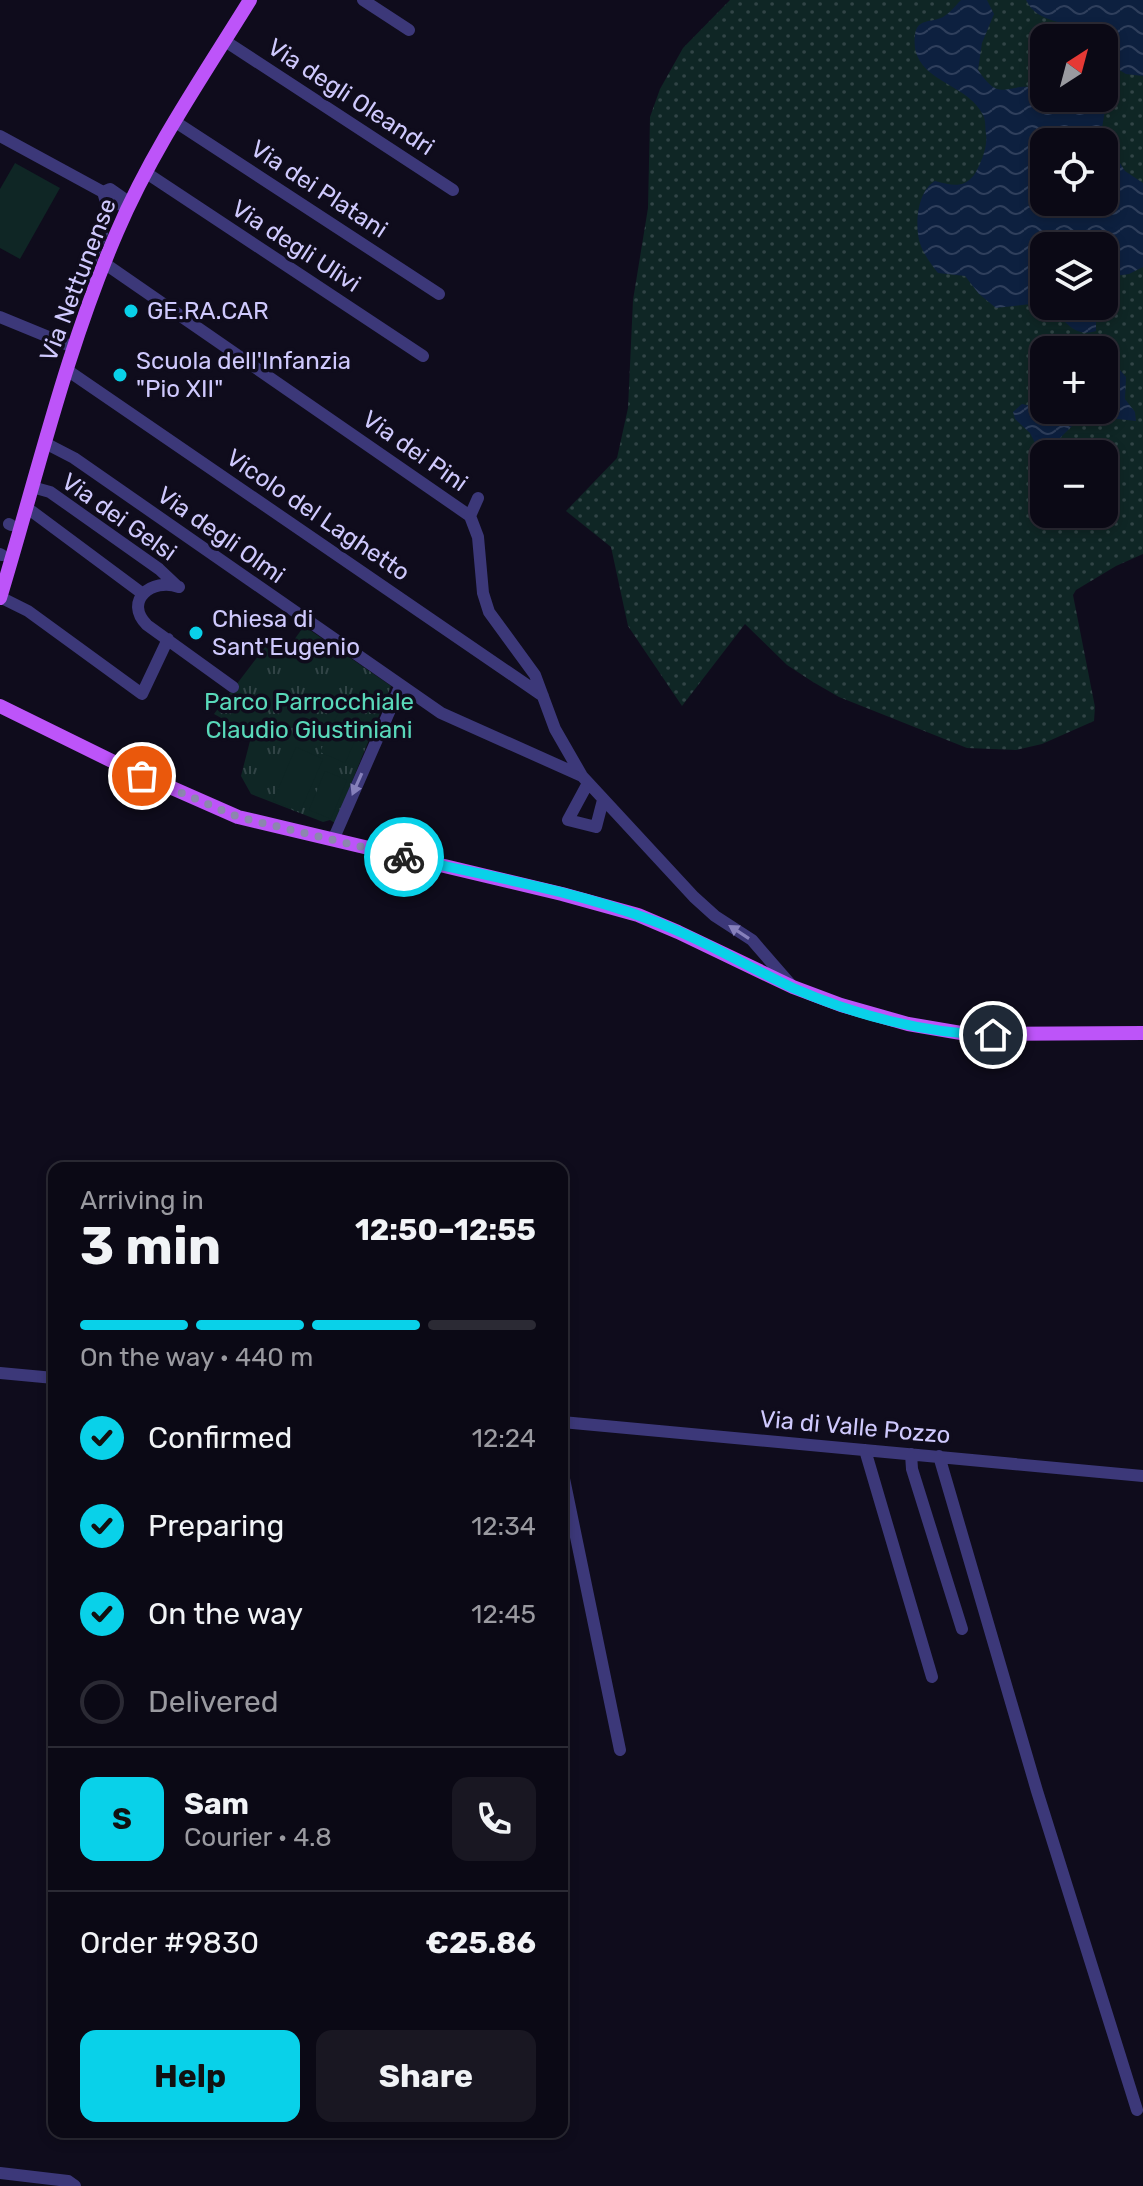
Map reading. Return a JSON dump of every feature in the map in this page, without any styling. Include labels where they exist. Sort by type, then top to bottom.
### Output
[{"type":"main road","name":"Via Nettunense","points":[[0,597],[73,347],[104,263],[145,172],[250,0]]},
{"type":"main road","points":[[0,706],[120,765],[238,817],[638,915],[830,1002],[891,1019],[967,1034],[1143,1033]]},
{"type":"street","points":[[363,0],[409,30]]},
{"type":"street","name":"Via degli Oleandri","points":[[225,41],[453,190]]},
{"type":"street","name":"Via dei Platani","points":[[174,121],[439,294]]},
{"type":"street","points":[[0,136],[104,197]]},
{"type":"street","name":"Via degli Ulivi","points":[[145,172],[423,356]]},
{"type":"street","points":[[96,284],[84,276],[102,233],[104,197],[110,189],[130,204]]},
{"type":"street","name":"Via dei Pini","points":[[104,263],[469,517]]},
{"type":"street","points":[[0,317],[73,347]]},
{"type":"street","name":"Vicolo del Laghetto","points":[[67,370],[543,697]]},
{"type":"street","name":"Via degli Olmi","points":[[45,443],[74,458],[441,713],[585,779]]},
{"type":"street","name":"Via dei Gelsi","points":[[32,487],[50,492],[159,569],[179,587],[158,584],[143,594]]},
{"type":"street","points":[[478,498],[469,517],[478,537],[483,593],[489,612],[533,671],[555,729],[585,779],[694,897],[715,916],[752,940],[793,987]]},
{"type":"street","points":[[26,507],[143,594],[138,605],[140,616],[233,687]]},
{"type":"street","points":[[0,597],[28,611],[142,694],[168,639]]},
{"type":"street","points":[[333,840],[400,687]]},
{"type":"street","points":[[585,779],[568,820],[596,827],[603,800]]},
{"type":"street","points":[[0,1373],[48,1377]]},
{"type":"street","name":"Via di Valle Pozzo","points":[[568,1423],[1143,1476]]},
{"type":"street","points":[[865,1450],[932,1677]]},
{"type":"street","points":[[911,1454],[912,1469],[962,1629]]},
{"type":"street","points":[[939,1456],[1037,1791],[1137,2110]]},
{"type":"street","points":[[568,1498],[620,1750]]},
{"type":"street","points":[[0,2173],[68,2181],[75,2186]]},
{"type":"green space","points":[[730,0],[1143,0],[1143,554],[1116,566],[1076,590],[1073,595],[1095,707],[1094,721],[1042,744],[1016,750],[967,748],[839,697],[787,665],[745,624],[682,706],[628,626],[611,547],[566,511],[617,458],[628,408],[633,300],[648,208],[650,117],[660,89],[683,48]]},
{"type":"green space","points":[[15,163],[60,188],[20,259],[0,248],[0,189]]},
{"type":"green space","name":"Parco Parrocchiale Claudio Giustiniani","points":[[304,626],[391,686],[335,823],[330,820],[323,822],[251,794],[241,776],[250,741],[228,728],[223,719],[214,714],[265,647],[282,657]]},
{"type":"green space","points":[[340,709],[364,720],[345,763],[320,752]]},
{"type":"green space","points":[[296,747],[323,759],[300,812],[273,801]]},
{"type":"green space","points":[[325,771],[347,780],[331,819],[309,810]]},
{"type":"water","points":[[961,0],[987,0],[994,14],[982,43],[978,70],[997,89],[1030,87],[1030,112],[1105,112],[1102,128],[1030,128],[1030,216],[1118,216],[1118,160],[1125,171],[1143,183],[1143,267],[1118,276],[1118,232],[1030,232],[1030,304],[996,308],[979,294],[965,276],[938,273],[920,244],[918,216],[921,199],[935,181],[956,185],[970,179],[979,166],[986,144],[985,119],[975,104],[930,72],[921,63],[916,51],[915,35],[919,26],[950,11]]},
{"type":"water","points":[[1026,0],[1143,0],[1143,76],[1126,74],[1118,69],[1118,24],[1063,24],[1031,8]]},
{"type":"water","points":[[1064,320],[1096,320],[1096,331],[1087,333],[1074,329]]},
{"type":"water","points":[[1118,369],[1126,377],[1125,399],[1135,412],[1136,421],[1118,419]]},
{"type":"water","points":[[1022,404],[1030,406],[1030,424],[1074,424],[1055,440],[1034,440],[1015,419],[1013,412]]},
{"type":"way so far","points":[[142,776],[238,817],[404,857]]},
{"type":"place","name":"GE.RA.CAR","points":[[131,311]]},
{"type":"place","name":"Scuola dell'Infanzia \"Pio XII\"","points":[[120,375]]},
{"type":"place","name":"Chiesa di Sant'Eugenio","points":[[196,633]]},
{"type":"route","points":[[404,857],[638,915],[793,987],[841,1005],[922,1026],[993,1035]]}]
